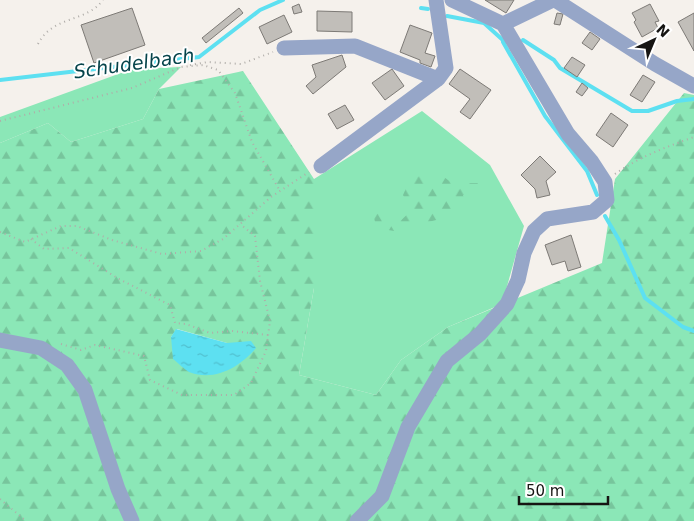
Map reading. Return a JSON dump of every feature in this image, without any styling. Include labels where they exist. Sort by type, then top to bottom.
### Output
[{"type":"street","points":[[321,166],[438,80],[446,68],[436,0]]},
{"type":"street","points":[[357,521],[382,496],[408,427],[448,360],[480,334],[507,304],[518,280],[524,253],[534,231],[546,219],[594,212],[606,200],[605,182],[592,162],[568,134],[503,24],[454,0]]},
{"type":"street","points":[[503,24],[554,0],[655,64],[694,86]]},
{"type":"street","points":[[284,48],[355,46],[438,80]]},
{"type":"street","points":[[0,340],[41,348],[68,365],[85,390],[102,445],[132,521]]},
{"type":"path","points":[[38,44],[44,33],[54,26],[92,10],[103,0]]},
{"type":"path","points":[[187,67],[208,62],[241,64],[284,48]]},
{"type":"path","points":[[0,120],[132,88],[181,67],[204,65],[218,70],[235,93],[252,142],[280,191]]},
{"type":"path","points":[[605,182],[627,165],[661,149],[694,137]]},
{"type":"path","points":[[0,232],[25,242],[61,226],[77,226],[112,240],[162,254],[201,251],[223,239],[280,191],[321,166]]},
{"type":"path","points":[[41,348],[60,344],[81,350],[95,345],[144,356],[150,380],[159,386],[182,395],[234,395],[251,383],[266,352],[270,321],[260,281],[255,236],[240,224]]},
{"type":"path","points":[[31,239],[44,249],[69,248],[119,279],[170,305],[175,323],[186,324],[210,333],[232,331],[268,335]]},
{"type":"path","points":[[0,499],[26,521]]},
{"type":"green space","points":[[181,67],[159,89],[143,119],[71,142],[48,123],[0,143],[0,117],[132,69]]},
{"type":"green space","points":[[243,71],[314,179],[314,288],[299,375],[376,395],[401,360],[448,327],[602,263],[615,179],[684,93],[694,95],[694,521],[0,521],[0,143],[48,123],[71,142],[143,119],[159,89]],"holes":[[[177,329],[227,343],[171,337]]]},
{"type":"green space","points":[[422,111],[490,165],[524,226],[502,304],[448,327],[401,360],[376,395],[299,375],[314,288],[314,179]]},
{"type":"green space","points":[[414,171],[440,174],[452,183],[478,183],[477,194],[463,195],[466,205],[459,214],[394,231],[377,228],[373,215],[383,211],[398,223],[411,211],[403,195]]},
{"type":"water","points":[[176,329],[227,343],[251,341],[256,348],[235,367],[217,374],[199,375],[189,372],[173,359],[171,337]]},
{"type":"building","points":[[485,0],[514,0],[506,13]]},
{"type":"building","points":[[299,4],[302,12],[294,14],[292,7]]},
{"type":"building","points":[[650,4],[659,21],[655,22],[658,28],[642,37],[634,22],[636,20],[632,13]]},
{"type":"building","points":[[132,8],[145,45],[94,63],[81,25]]},
{"type":"building","points":[[239,8],[243,13],[206,43],[202,38]]},
{"type":"building","points":[[317,11],[352,12],[352,32],[317,31]]},
{"type":"building","points":[[557,13],[563,14],[560,25],[554,24]]},
{"type":"building","points":[[694,13],[694,51],[678,22]]},
{"type":"building","points":[[284,15],[292,32],[267,44],[259,27]]},
{"type":"building","points":[[410,25],[432,33],[425,53],[435,56],[431,67],[420,63],[420,60],[400,52]]},
{"type":"building","points":[[590,32],[600,39],[592,50],[582,43]]},
{"type":"building","points":[[342,55],[346,67],[313,94],[306,86],[316,77],[312,65]]},
{"type":"building","points":[[572,57],[585,65],[577,77],[564,68]]},
{"type":"building","points":[[392,69],[404,86],[385,100],[372,83]]},
{"type":"building","points":[[460,69],[491,90],[470,119],[460,112],[470,99],[449,84]]},
{"type":"building","points":[[643,75],[655,82],[642,102],[630,95]]},
{"type":"building","points":[[582,83],[588,88],[582,96],[576,92]]},
{"type":"building","points":[[345,105],[354,120],[337,129],[328,114]]},
{"type":"building","points":[[611,113],[628,125],[613,147],[596,135]]},
{"type":"building","points":[[540,156],[556,172],[546,181],[550,195],[537,198],[535,189],[521,175]]},
{"type":"building","points":[[571,235],[581,267],[568,271],[565,261],[552,265],[545,245]]},
{"type":"waterway","name":"Schudelbach","points":[[0,80],[199,57],[260,10],[283,0]]},
{"type":"waterway","name":"Schudelbach","points":[[421,8],[428,9]]},
{"type":"waterway","name":"Schudelbach","points":[[447,16],[484,23],[505,42]]},
{"type":"waterway","name":"Schudelbach","points":[[523,40],[554,60],[560,68],[632,111],[648,111],[677,101],[694,99]]},
{"type":"waterway","points":[[503,42],[545,116],[587,171],[597,195]]},
{"type":"waterway","points":[[605,216],[619,240],[645,298],[683,327],[694,331]]}]
